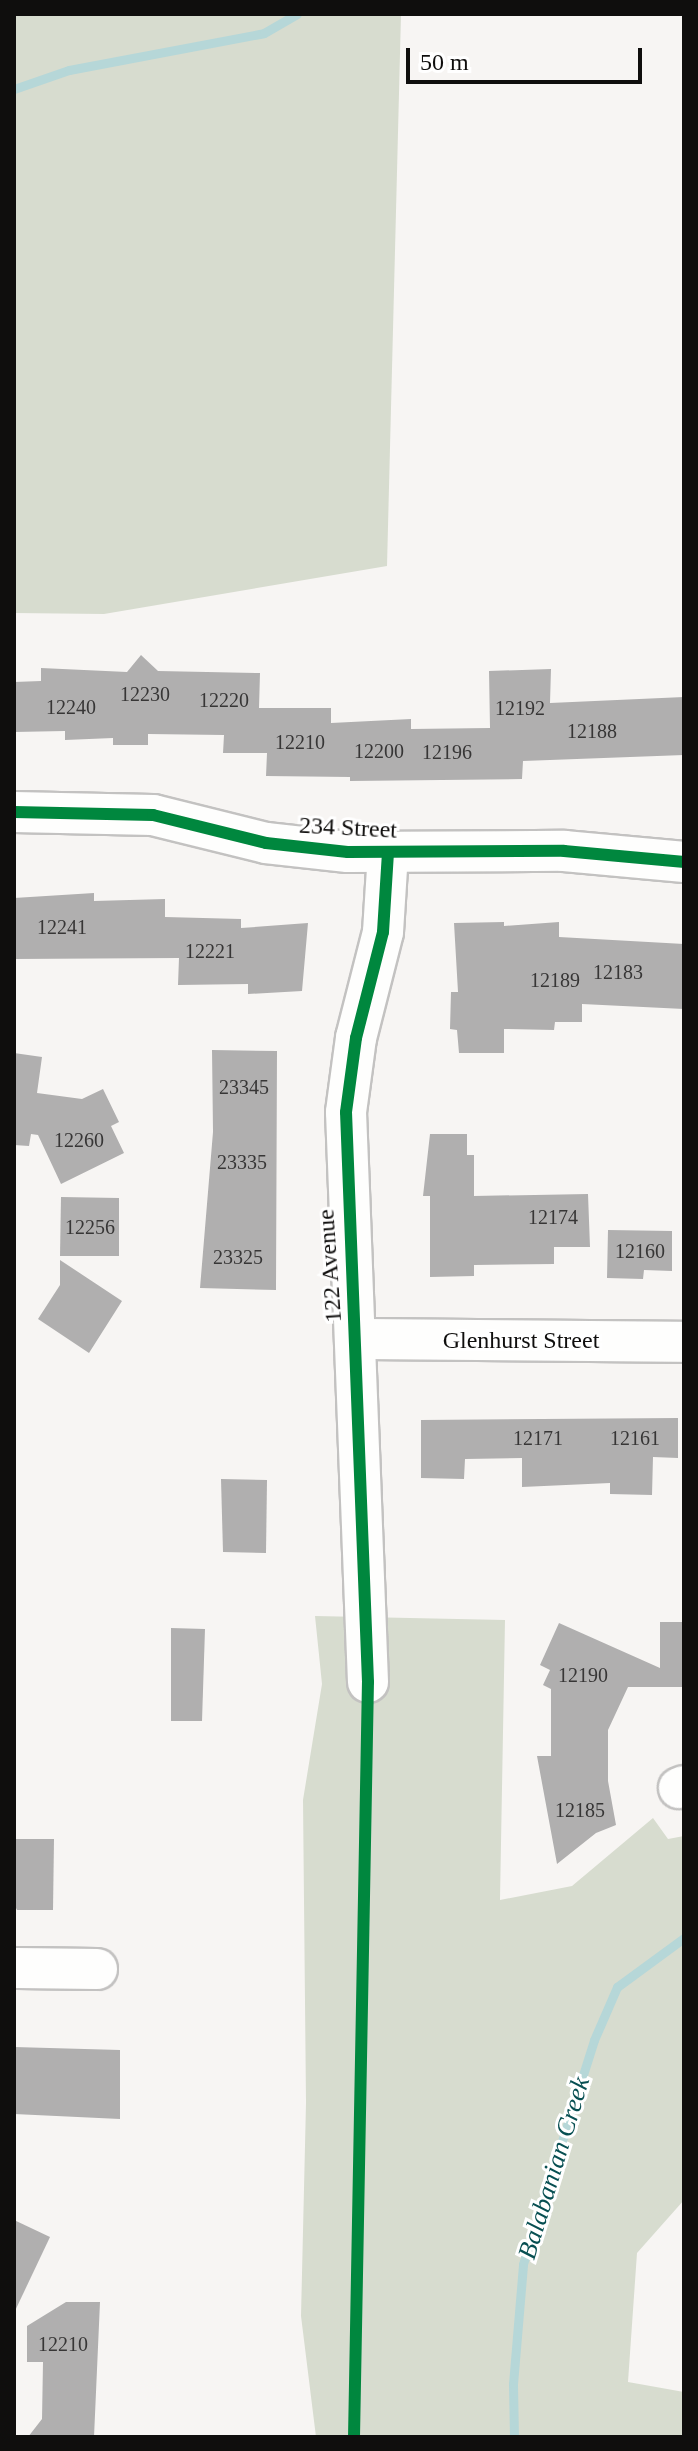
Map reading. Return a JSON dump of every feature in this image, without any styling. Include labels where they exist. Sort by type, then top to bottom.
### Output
[{"type":"street","name":"234 Street","points":[[14,812],[153,815],[286,847],[388,852],[608,853],[684,862]]},
{"type":"street","name":"122 Avenue","points":[[368,1682],[357,1339],[350,1293],[346,1112],[356,1038],[383,932],[388,852]]},
{"type":"street","name":"Glenhurst Street","points":[[357,1339],[684,1342]]},
{"type":"street","points":[[14,1968],[97,1969]]},
{"type":"shaded area","points":[[14,14],[401,14],[387,566],[104,614],[14,613]]},
{"type":"shaded area","points":[[315,1616],[505,1620],[500,1900],[572,1886],[653,1818],[668,1839],[684,1836],[684,2200],[637,2253],[628,2382],[684,2392],[684,2437],[316,2437],[301,2316],[306,2103],[303,1800],[322,1684]]},
{"type":"building","points":[[141,655],[158,671],[260,673],[259,708],[331,708],[331,723],[411,719],[411,729],[490,728],[489,671],[551,669],[550,703],[684,697],[684,755],[523,761],[522,779],[350,781],[350,777],[266,776],[267,753],[223,753],[224,735],[148,734],[148,745],[113,745],[113,738],[65,740],[65,731],[14,732],[14,682],[41,681],[41,668],[127,672]]},
{"type":"building","points":[[94,893],[94,901],[165,899],[165,917],[241,919],[241,928],[308,923],[302,991],[248,994],[248,984],[178,985],[179,958],[14,959],[14,898]]},
{"type":"building","points":[[504,922],[504,926],[559,922],[559,937],[684,944],[684,1009],[582,1004],[582,1022],[555,1022],[554,1030],[504,1029],[504,1053],[459,1053],[457,1030],[450,1029],[451,992],[458,992],[454,923]]},
{"type":"building","points":[[212,1050],[277,1051],[276,1290],[200,1288],[213,1132]]},
{"type":"building","points":[[14,1053],[42,1057],[37,1093],[82,1099],[103,1089],[119,1122],[111,1126],[124,1153],[61,1184],[38,1135],[31,1134],[29,1146],[14,1145]]},
{"type":"building","points":[[430,1134],[467,1134],[467,1155],[474,1155],[474,1196],[588,1194],[590,1247],[554,1247],[554,1264],[474,1265],[474,1276],[430,1277],[430,1196],[423,1196]]},
{"type":"building","points":[[61,1197],[119,1198],[119,1256],[60,1256]]},
{"type":"building","points":[[608,1230],[672,1231],[672,1271],[644,1270],[643,1279],[607,1278]]},
{"type":"building","points":[[60,1260],[122,1301],[89,1353],[38,1319],[60,1285]]},
{"type":"building","points":[[678,1418],[678,1458],[653,1457],[652,1495],[610,1494],[610,1483],[522,1487],[522,1458],[465,1459],[464,1479],[421,1478],[421,1420]]},
{"type":"building","points":[[221,1479],[267,1480],[266,1553],[223,1552]]},
{"type":"building","points":[[660,1622],[684,1622],[684,1687],[628,1687],[608,1730],[608,1781],[616,1825],[596,1833],[557,1864],[537,1756],[551,1756],[551,1689],[543,1685],[550,1670],[540,1665],[559,1623],[660,1668]]},
{"type":"building","points":[[171,1628],[205,1629],[202,1721],[171,1721]]},
{"type":"building","points":[[14,1839],[54,1839],[53,1910],[17,1910],[14,1904]]},
{"type":"building","points":[[14,2047],[120,2050],[120,2119],[14,2114]]},
{"type":"building","points":[[14,2220],[50,2237],[14,2313]]},
{"type":"building","points":[[66,2302],[100,2302],[94,2437],[28,2437],[42,2419],[43,2362],[27,2362],[27,2326]]},
{"type":"waterway","points":[[14,89],[69,70],[264,33],[297,14]]},
{"type":"waterway","name":"Balabanian Creek","points":[[514,2437],[513,2384],[523,2264],[594,2040],[617,1987],[684,1938]]},
{"type":"cycle path","points":[[14,812],[153,815],[266,843],[348,852],[564,851],[684,862]]},
{"type":"cycle path","points":[[354,2437],[368,1682],[346,1112],[356,1038],[383,932],[388,852]]}]
